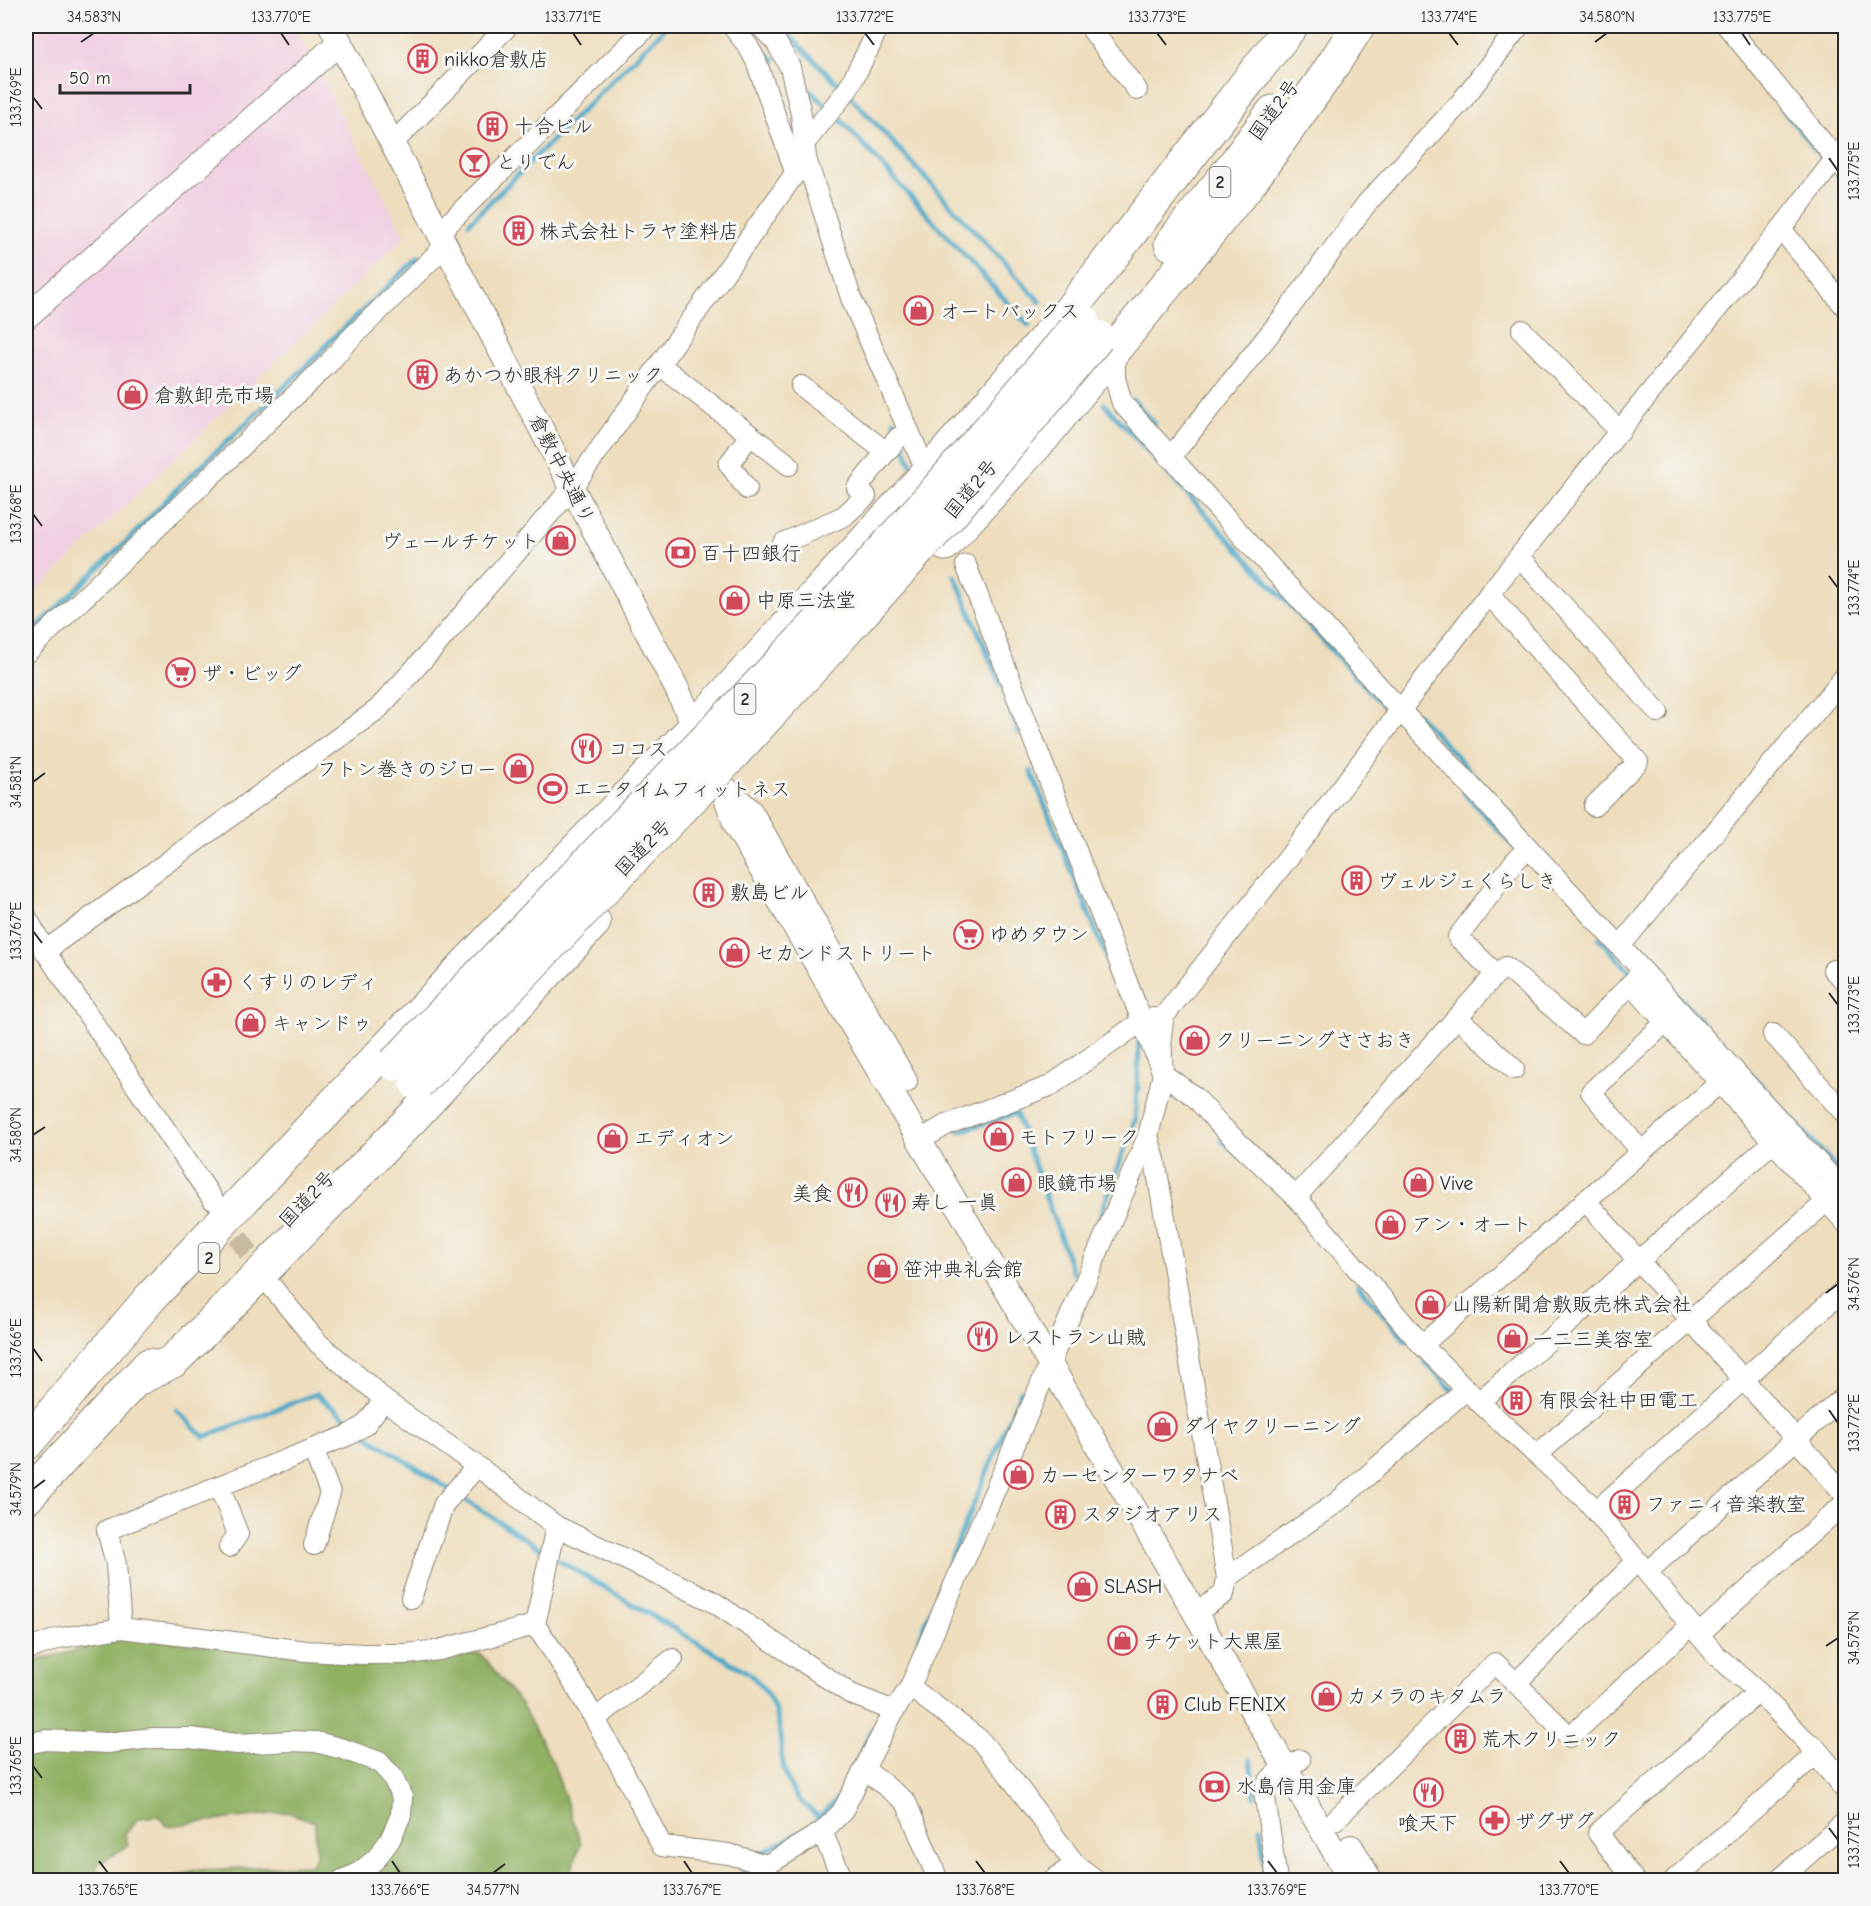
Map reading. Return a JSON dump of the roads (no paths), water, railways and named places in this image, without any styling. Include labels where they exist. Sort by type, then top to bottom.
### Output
[{"type":"highway","points":[[26,1444],[151,1297],[460,970],[695,727],[935,465],[1071,309],[1291,26]]},
{"type":"highway","name":"国道2号","points":[[1099,335],[1218,148],[1307,26]]},
{"type":"highway","name":"国道2号","points":[[26,1498],[134,1381],[406,1074],[940,486],[1099,335],[1236,162],[1336,26]]},
{"type":"highway","points":[[134,1381],[173,1361],[414,1116],[757,751],[1044,435],[1099,335],[1251,181],[1325,77],[1358,26]]},
{"type":"highway","name":"国道2号","points":[[26,1453],[406,1074]]},
{"type":"street","points":[[393,143],[508,26]]},
{"type":"street","points":[[26,653],[329,363],[442,239],[648,26]]},
{"type":"street","points":[[732,26],[748,45],[802,159],[899,439]]},
{"type":"street","points":[[760,26],[780,48],[790,67],[801,114],[802,159]]},
{"type":"street","points":[[37,950],[378,709],[572,488],[802,159],[846,91],[878,26]]},
{"type":"street","points":[[1095,26],[1092,30],[1137,90]]},
{"type":"street","points":[[1173,452],[1283,316],[1367,203],[1461,102],[1519,26]]},
{"type":"street","points":[[753,1881],[767,1864],[826,1828],[842,1812],[894,1711],[910,1687],[1148,1136],[1163,1074],[1161,1035],[1164,1016],[1288,858],[1489,594],[1781,229],[1842,158],[1727,26]]},
{"type":"street","points":[[26,317],[335,34]]},
{"type":"street","name":"倉敷中央通り","points":[[335,34],[695,727],[722,786],[736,826],[927,1136],[1293,1764]]},
{"type":"street","points":[[1781,229],[1845,308]]},
{"type":"street","points":[[1522,330],[1620,432]]},
{"type":"street","points":[[1099,335],[1122,404],[1173,452],[1523,853],[1620,946],[1665,1023],[1726,1077],[1772,1143],[1838,1193]]},
{"type":"street","points":[[660,365],[789,465]]},
{"type":"street","points":[[801,386],[899,439],[921,459]]},
{"type":"street","points":[[747,489],[729,464],[750,435]]},
{"type":"street","points":[[783,543],[844,516],[866,496],[857,488],[899,439]]},
{"type":"street","points":[[1520,557],[1658,712]]},
{"type":"street","points":[[966,565],[1163,1074],[1195,1097],[1221,1126],[1296,1197],[1422,1345],[1596,1511],[1716,1655],[1758,1692],[1815,1750],[1845,1788]]},
{"type":"street","points":[[1489,594],[1638,762],[1594,806]]},
{"type":"street","points":[[1620,946],[1845,675]]},
{"type":"street","points":[[1496,974],[1458,937],[1523,853]]},
{"type":"street","points":[[26,916],[37,950],[213,1200]]},
{"type":"street","points":[[1296,1197],[1456,1017],[1496,974],[1506,967],[1583,1034],[1637,978]]},
{"type":"street","points":[[1637,978],[1726,1077],[1838,1193],[1845,1223]]},
{"type":"street","points":[[927,1136],[946,1125],[1050,1086],[1142,1021],[1164,1016]]},
{"type":"street","points":[[1456,1017],[1514,1069]]},
{"type":"street","points":[[1641,1151],[1592,1092],[1665,1023]]},
{"type":"street","points":[[1773,1034],[1845,1115]]},
{"type":"street","points":[[1422,1345],[1726,1077]]},
{"type":"street","points":[[1148,1136],[1157,1172],[1227,1578],[1224,1594],[1202,1609]]},
{"type":"street","points":[[1227,1578],[1335,1503],[1473,1396],[1638,1262],[1772,1143]]},
{"type":"street","points":[[1538,1455],[1838,1193]]},
{"type":"street","points":[[1585,1200],[1845,1496]]},
{"type":"street","points":[[272,1287],[318,1343],[384,1400],[556,1526],[712,1601],[851,1694],[894,1711]]},
{"type":"street","points":[[1596,1511],[1845,1288]]},
{"type":"street","points":[[1516,1683],[1642,1566],[1797,1440],[1845,1395]]},
{"type":"street","points":[[121,1628],[116,1564],[107,1530],[358,1429],[384,1400]]},
{"type":"street","points":[[313,1449],[330,1493],[314,1545]]},
{"type":"street","points":[[411,1598],[444,1504],[477,1466]]},
{"type":"street","points":[[219,1486],[238,1534],[229,1547]]},
{"type":"street","points":[[1335,1820],[1495,1663],[1570,1737],[1845,1502]]},
{"type":"street","points":[[556,1526],[536,1625],[561,1660],[595,1719],[662,1846],[729,1854],[767,1864]]},
{"type":"street","points":[[26,1650],[85,1632],[121,1628],[306,1651],[407,1654],[439,1650],[536,1625]]},
{"type":"street","points":[[595,1719],[673,1659]]},
{"type":"street","points":[[910,1687],[979,1739],[1006,1771],[1075,1864],[1096,1881]]},
{"type":"street","points":[[1628,1878],[1598,1833],[1758,1692]]},
{"type":"street","points":[[26,1744],[46,1740],[107,1743],[153,1738],[190,1738],[237,1744],[316,1742],[379,1762],[392,1776],[402,1797],[401,1815],[390,1839],[375,1860],[357,1874],[342,1881]]},
{"type":"street","points":[[1674,1881],[1815,1750]]},
{"type":"street","points":[[1293,1764],[1335,1820],[1370,1881]]},
{"type":"street","points":[[1277,1881],[1264,1791],[1267,1782],[1293,1764]]},
{"type":"street","points":[[1293,1764],[1352,1881]]},
{"type":"street","points":[[865,1770],[906,1802],[938,1881]]},
{"type":"street","points":[[1779,1881],[1845,1821]]},
{"type":"street","points":[[826,1828],[843,1881]]},
{"type":"street","points":[[1053,1881],[1075,1864]]},
{"type":"waterway","points":[[469,223],[667,26]]},
{"type":"waterway","points":[[780,26],[842,88]]},
{"type":"waterway","points":[[758,45],[774,60]]},
{"type":"waterway","points":[[811,91],[837,116],[1029,326]]},
{"type":"waterway","points":[[849,95],[1040,302]]},
{"type":"waterway","points":[[1782,108],[1821,157]]},
{"type":"waterway","points":[[1838,178],[1846,186]]},
{"type":"waterway","points":[[26,638],[134,534],[180,486],[418,258]]},
{"type":"waterway","points":[[1133,400],[1154,424]]},
{"type":"waterway","points":[[1104,404],[1386,709]]},
{"type":"waterway","points":[[894,420],[911,464]]},
{"type":"waterway","points":[[955,576],[1001,686]]},
{"type":"waterway","points":[[1417,714],[1514,818]]},
{"type":"waterway","points":[[1012,715],[1018,733]]},
{"type":"waterway","points":[[1031,771],[1122,995]]},
{"type":"waterway","points":[[1464,793],[1519,852]]},
{"type":"waterway","points":[[1599,938],[1633,975]]},
{"type":"waterway","points":[[1633,946],[1846,1178]]},
{"type":"waterway","points":[[1139,1042],[1137,1089],[1139,1089]]},
{"type":"waterway","points":[[1089,1248],[1135,1120],[1137,1089]]},
{"type":"waterway","points":[[960,1131],[1016,1113],[1073,1273]]},
{"type":"waterway","points":[[1221,1140],[1238,1155]]},
{"type":"waterway","points":[[1358,1285],[1407,1342]]},
{"type":"waterway","points":[[1425,1362],[1455,1393]]},
{"type":"waterway","points":[[916,1648],[1021,1391]]},
{"type":"waterway","points":[[177,1410],[204,1437],[316,1394],[355,1425]]},
{"type":"waterway","points":[[361,1432],[547,1553]]},
{"type":"waterway","points":[[1569,1497],[1586,1514]]},
{"type":"waterway","points":[[555,1558],[754,1678],[770,1699],[776,1714],[784,1767],[792,1789],[801,1802],[825,1824]]},
{"type":"waterway","points":[[851,1773],[873,1728]]},
{"type":"waterway","points":[[1250,1760],[1255,1797]]},
{"type":"waterway","points":[[1837,1794],[1844,1803]]},
{"type":"waterway","points":[[761,1853],[809,1828],[841,1795]]},
{"type":"waterway","points":[[1260,1827],[1267,1880]]},
{"type":"waterway","points":[[740,1880],[745,1866]]},
{"type":"tunnel","points":[[221,1212],[267,1280]]},
{"type":"place","name":"nikko倉敷店","points":[[423,59]]},
{"type":"place","name":"十合ビル","points":[[493,126]]},
{"type":"place","name":"とりでん","points":[[475,162]]},
{"type":"place","name":"株式会社トラヤ塗料店","points":[[518,231]]},
{"type":"place","name":"オートバックス","points":[[919,311]]},
{"type":"place","name":"あかつか眼科クリニック","points":[[422,375]]},
{"type":"place","name":"倉敷卸売市場","points":[[133,395]]},
{"type":"place","name":"ヴェールチケット","points":[[561,541]]},
{"type":"place","name":"百十四銀行","points":[[680,553]]},
{"type":"place","name":"中原三法堂","points":[[735,600]]},
{"type":"place","name":"ザ・ビッグ","points":[[181,673]]},
{"type":"place","name":"ココス","points":[[587,749]]},
{"type":"place","name":"フトン巻きのジロー","points":[[518,769]]},
{"type":"place","name":"エニタイムフィットネス","points":[[552,789]]},
{"type":"place","name":"ヴェルジェくらしき","points":[[1356,881]]},
{"type":"place","name":"敷島ビル","points":[[709,892]]},
{"type":"place","name":"ゆめタウン","points":[[968,934]]},
{"type":"place","name":"セカンドストリート","points":[[734,953]]},
{"type":"place","name":"くすりのレディ","points":[[217,982]]},
{"type":"place","name":"キャンドゥ","points":[[251,1023]]},
{"type":"place","name":"クリーニングささおき","points":[[1194,1040]]},
{"type":"place","name":"モトフリーク","points":[[998,1137]]},
{"type":"place","name":"エディオン","points":[[613,1138]]},
{"type":"place","name":"眼鏡市場","points":[[1016,1183]]},
{"type":"place","name":"Vive","points":[[1419,1183]]},
{"type":"place","name":"美食","points":[[853,1193]]},
{"type":"place","name":"寿し 一眞","points":[[890,1202]]},
{"type":"place","name":"アン・オート","points":[[1391,1224]]},
{"type":"place","name":"笹沖典礼会館","points":[[882,1269]]},
{"type":"place","name":"山陽新聞倉敷販売株式会社","points":[[1431,1304]]},
{"type":"place","name":"レストラン山賊","points":[[983,1337]]},
{"type":"place","name":"一二三美容室","points":[[1512,1339]]},
{"type":"place","name":"有限会社中田電工","points":[[1517,1400]]},
{"type":"place","name":"ダイヤクリーニング","points":[[1162,1426]]},
{"type":"place","name":"カーセンターワタナベ","points":[[1019,1475]]},
{"type":"place","name":"ファニィ音楽教室","points":[[1625,1504]]},
{"type":"place","name":"スタジオアリス","points":[[1061,1514]]},
{"type":"place","name":"SLASH","points":[[1083,1586]]},
{"type":"place","name":"チケット大黒屋","points":[[1122,1641]]},
{"type":"place","name":"カメラのキタムラ","points":[[1326,1696]]},
{"type":"place","name":"Club FENIX","points":[[1163,1704]]},
{"type":"place","name":"荒木クリニック","points":[[1460,1739]]},
{"type":"place","name":"水島信用金庫","points":[[1215,1786]]},
{"type":"place","name":"喰天下","points":[[1428,1793]]},
{"type":"place","name":"ザグザグ","points":[[1494,1821]]}]
